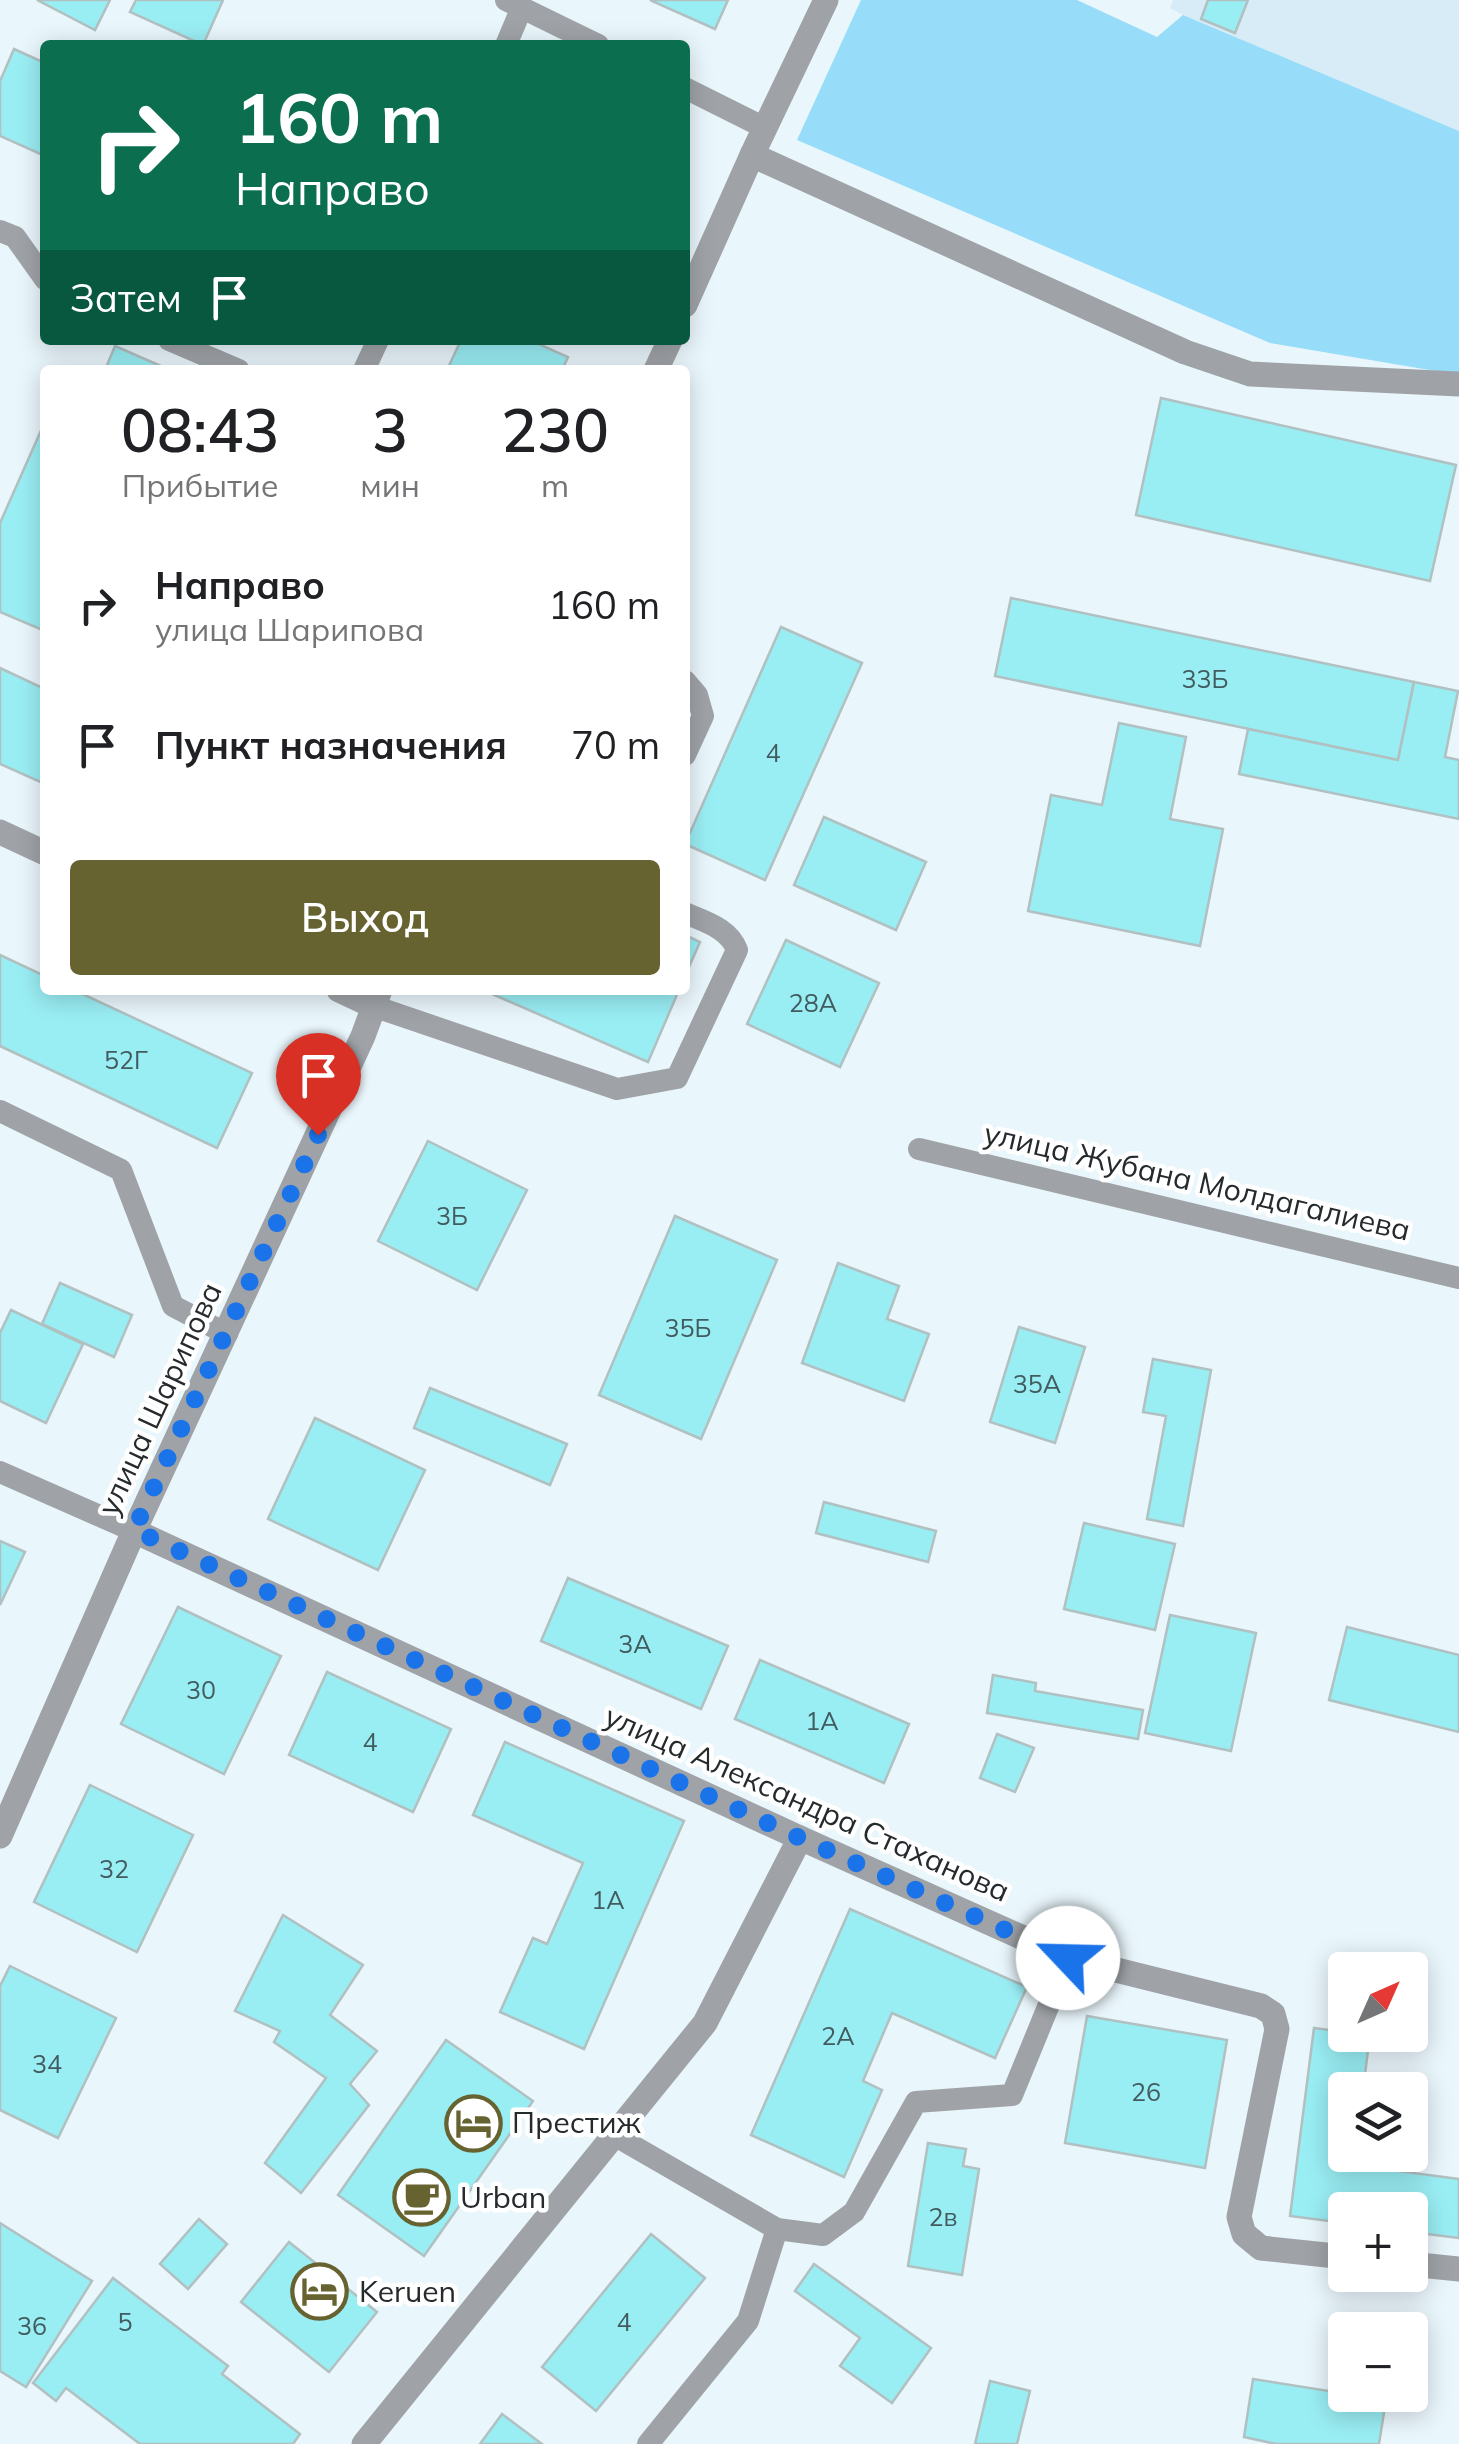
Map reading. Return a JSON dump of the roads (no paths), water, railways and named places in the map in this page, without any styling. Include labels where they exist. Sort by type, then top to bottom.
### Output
[{"type":"street","points":[[690,294],[826,0]]},
{"type":"street","points":[[752,155],[1185,352],[1250,374],[1459,384]]},
{"type":"street","points":[[0,832],[40,851]]},
{"type":"street","name":"улица Шарипова","points":[[0,1836],[134,1530],[227,1334],[377,998]]},
{"type":"street","name":"улица Александра Стаханова","points":[[134,1530],[1068,1958],[1261,2006],[1273,2014],[1277,2029],[1239,2217],[1244,2234],[1261,2248],[1328,2254]]},
{"type":"street","points":[[364,2444],[705,2023],[800,1838]]},
{"type":"street","points":[[1428,2266],[1459,2269]]},
{"type":"lane","points":[[507,40],[514,4],[588,40]]},
{"type":"lane","points":[[690,90],[765,128]]},
{"type":"lane","points":[[0,231],[14,237],[40,272]]},
{"type":"lane","points":[[180,345],[226,365]]},
{"type":"lane","points":[[690,687],[703,716],[690,744]]},
{"type":"lane","points":[[377,998],[617,1089],[677,1078],[736,950],[726,932],[690,915]]},
{"type":"lane","points":[[0,1111],[121,1170],[174,1306],[227,1334]]},
{"type":"lane","name":"улица Жубана Молдагалиева","points":[[920,1149],[1459,1278]]},
{"type":"lane","points":[[0,1472],[134,1530]]},
{"type":"lane","points":[[614,2136],[777,2229],[822,2235],[854,2212],[916,2102],[1012,2095],[1068,1958]]},
{"type":"lane","points":[[648,2444],[748,2321],[777,2229]]},
{"type":"place","name":"Престиж","points":[[473,2123]]},
{"type":"place","name":"Urban","points":[[421,2198]]},
{"type":"place","name":"Keruen","points":[[320,2292]]}]
